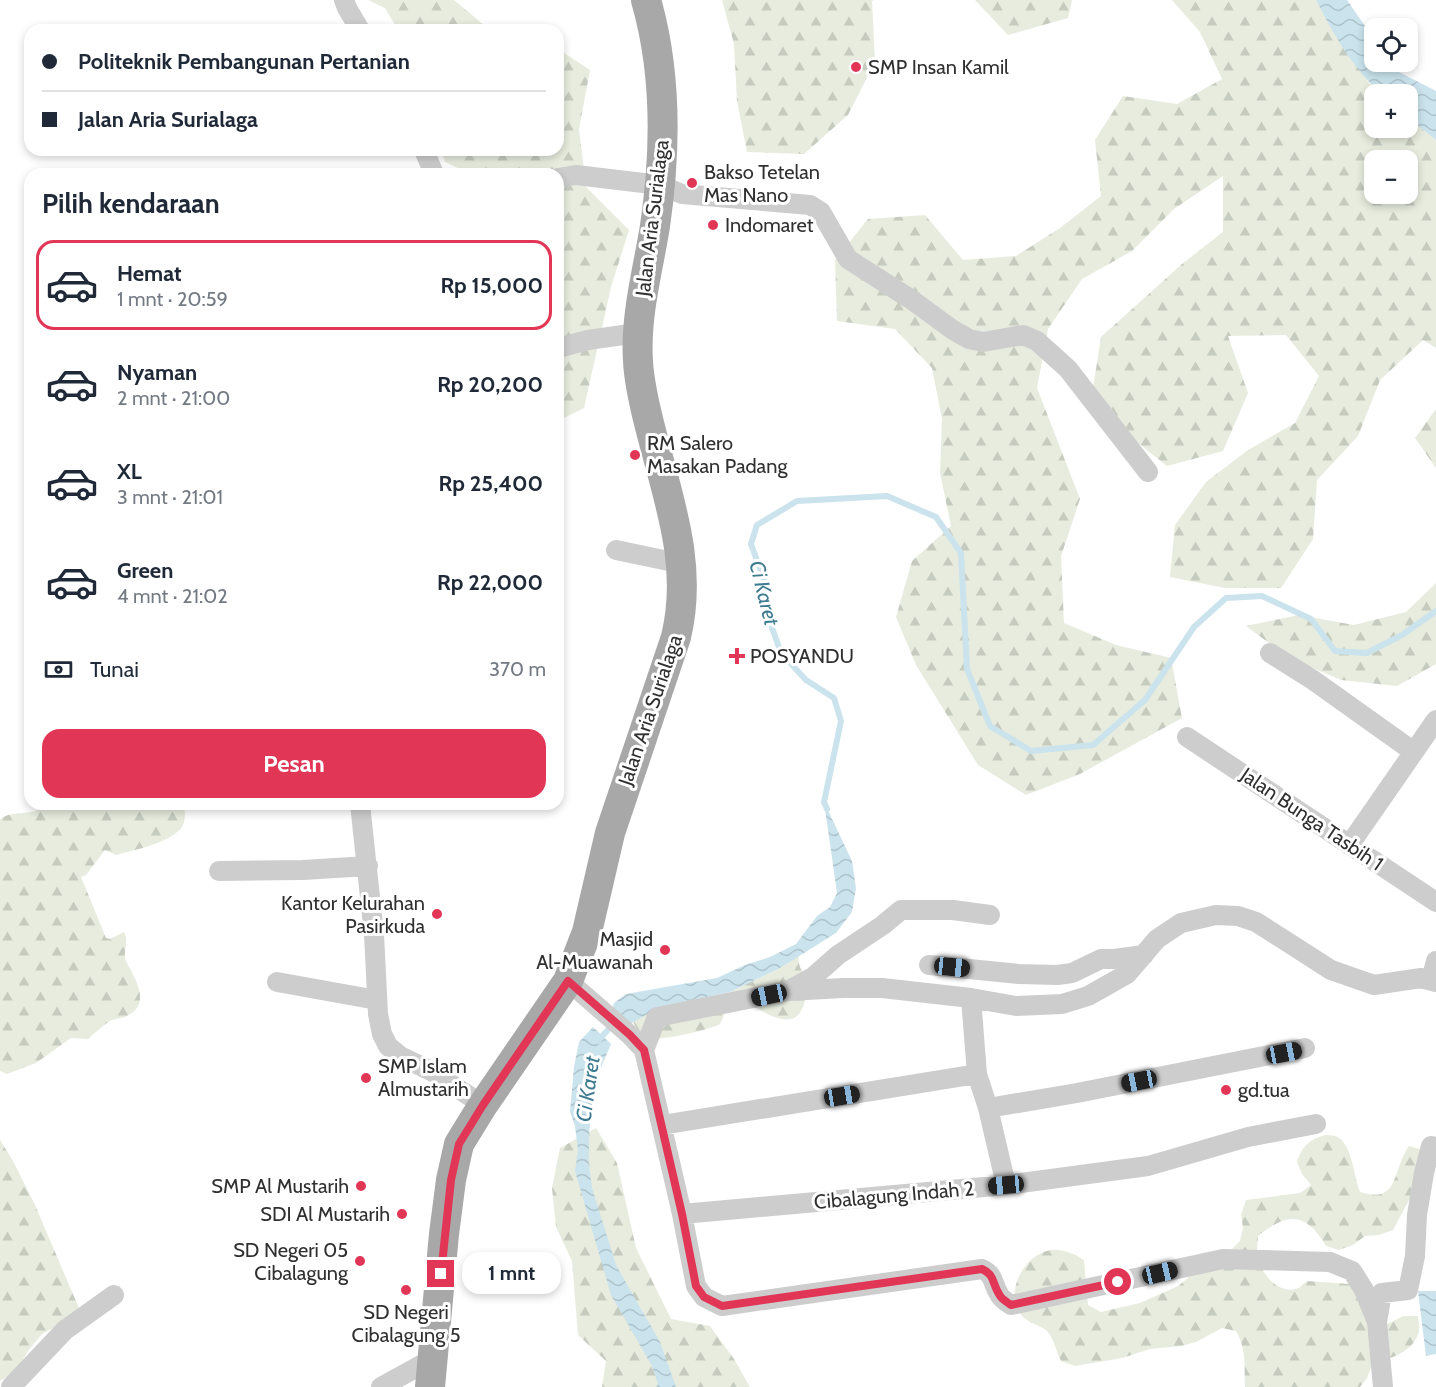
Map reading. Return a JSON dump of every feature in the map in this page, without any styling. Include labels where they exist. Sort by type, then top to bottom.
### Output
[{"type":"main road","name":"Jalan Aria Surialaga","points":[[431,1373],[451,1180],[459,1144],[568,981],[587,932],[615,814],[676,637],[683,602],[678,533],[640,387],[637,333],[660,185],[663,116],[662,84],[646,0]]},
{"type":"street","points":[[344,0],[356,24]]},
{"type":"street","points":[[564,177],[576,175],[660,185],[682,194],[810,205],[821,212],[848,259],[912,300],[953,330],[969,339],[983,342],[1023,335],[1037,341],[1068,369],[1148,472]]},
{"type":"street","points":[[564,346],[588,339],[637,333]]},
{"type":"street","points":[[616,550],[682,564]]},
{"type":"street","points":[[1270,653],[1414,752]]},
{"type":"street","points":[[1350,844],[1436,720]]},
{"type":"street","name":"Jalan Bunga Tasbih 1","points":[[1187,737],[1436,902]]},
{"type":"street","points":[[361,810],[368,866],[380,1027],[388,1046],[400,1056],[433,1072],[483,1105]]},
{"type":"street","points":[[219,871],[303,870],[368,866]]},
{"type":"street","points":[[788,991],[813,977],[838,955],[883,926],[901,910],[953,910],[990,915]]},
{"type":"street","points":[[644,1050],[657,1017],[788,991],[882,988],[971,998],[1016,1006],[1062,1004],[1088,996],[1127,974],[1156,939],[1181,923],[1216,915],[1238,916],[1256,922],[1331,970],[1374,985],[1434,975]]},
{"type":"street","points":[[929,965],[1019,974],[1056,975],[1072,973],[1101,959],[1144,955]]},
{"type":"street","points":[[568,981],[644,1050],[682,1214],[696,1286],[704,1297],[722,1306],[974,1269],[989,1272],[994,1279],[999,1296],[1011,1305],[1223,1259],[1330,1262],[1352,1271],[1364,1290],[1378,1337],[1383,1387]]},
{"type":"street","points":[[277,982],[377,1000]]},
{"type":"street","points":[[971,998],[977,1074],[988,1108],[1006,1185]]},
{"type":"street","points":[[988,1108],[1077,1094],[1305,1048]]},
{"type":"street","points":[[662,1125],[977,1074]]},
{"type":"street","name":"Cibalagung Indah 2","points":[[682,1214],[1006,1185],[1148,1166],[1248,1137],[1316,1124]]},
{"type":"street","points":[[1378,1337],[1382,1293],[1408,1290],[1415,1256],[1417,1215],[1424,1173],[1431,1146],[1436,1147]]},
{"type":"street","points":[[10,1387],[65,1330],[114,1295]]},
{"type":"street","points":[[381,1387],[431,1373]]},
{"type":"green space","points":[[368,0],[454,0],[483,24],[394,24],[385,8]]},
{"type":"green space","points":[[722,0],[874,0],[872,1],[875,62],[848,115],[804,154],[747,152],[737,101],[734,44]]},
{"type":"green space","points":[[975,0],[1072,0],[1068,18],[1008,35]]},
{"type":"green space","points":[[1172,0],[1316,0],[1370,84],[1364,84],[1364,138],[1418,138],[1418,126],[1436,140],[1436,348],[1423,340],[1380,380],[1358,436],[1317,480],[1313,539],[1281,588],[1225,588],[1170,577],[1175,525],[1206,482],[1248,450],[1295,423],[1319,376],[1286,335],[1228,336],[1248,393],[1223,451],[1167,466],[1123,431],[1093,388],[1101,337],[1182,264],[1223,232],[1223,176],[1174,209],[1132,251],[1082,279],[1048,329],[1037,388],[1080,499],[1061,556],[1064,623],[1116,645],[1171,658],[1182,718],[1080,774],[1026,795],[978,765],[916,665],[896,617],[912,561],[951,526],[940,473],[942,419],[932,368],[895,329],[837,321],[835,260],[868,219],[925,215],[963,260],[1016,256],[1060,228],[1101,196],[1095,140],[1123,96],[1177,104],[1222,79],[1200,32]]},
{"type":"green space","points":[[564,53],[590,70],[579,129],[586,187],[629,230],[611,287],[584,408],[564,418],[564,168],[458,168],[445,162],[443,156],[564,156]]},
{"type":"green space","points":[[1436,409],[1436,468],[1415,438]]},
{"type":"green space","points":[[1436,583],[1436,664],[1397,686],[1341,680],[1289,658],[1246,626],[1299,615],[1354,625],[1406,612]]},
{"type":"green space","points":[[37,810],[185,810],[185,819],[177,833],[161,842],[116,855],[105,850],[86,875],[81,877],[106,938],[110,939],[124,932],[126,936],[125,959],[137,983],[140,998],[135,1011],[125,1017],[110,1021],[88,1039],[71,1038],[36,1063],[7,1074],[0,1071],[0,819],[5,816]]},
{"type":"green space","points":[[799,955],[807,990],[800,1013],[794,1018],[780,1019],[750,1004],[727,1008],[720,1024],[656,1039],[645,1036],[633,1022],[659,1007],[730,992],[780,968]]},
{"type":"green space","points":[[596,1128],[617,1163],[636,1248],[671,1319],[710,1326],[734,1359],[750,1387],[602,1387],[606,1361],[578,1335],[572,1261],[556,1227],[552,1188],[560,1148]]},
{"type":"green space","points":[[1325,1135],[1336,1136],[1343,1142],[1350,1155],[1360,1192],[1373,1195],[1382,1194],[1389,1189],[1409,1146],[1423,1150],[1415,1189],[1393,1230],[1379,1235],[1365,1236],[1353,1245],[1339,1250],[1326,1246],[1311,1227],[1296,1219],[1278,1223],[1258,1236],[1258,1258],[1264,1272],[1274,1284],[1281,1288],[1296,1289],[1307,1281],[1349,1284],[1380,1328],[1403,1316],[1418,1316],[1419,1331],[1412,1344],[1401,1353],[1373,1362],[1367,1378],[1360,1387],[1245,1387],[1244,1359],[1240,1338],[1236,1331],[1222,1328],[1196,1342],[1181,1346],[1150,1349],[1122,1358],[1075,1366],[1061,1361],[1048,1332],[1027,1320],[1016,1306],[1015,1287],[1023,1269],[1036,1256],[1054,1250],[1066,1251],[1084,1260],[1088,1305],[1101,1312],[1140,1303],[1178,1286],[1195,1269],[1230,1251],[1240,1241],[1243,1228],[1241,1215],[1246,1200],[1300,1193],[1311,1185],[1302,1174],[1297,1162],[1307,1144]]},
{"type":"green space","points":[[0,1140],[35,1205],[81,1313],[42,1334],[16,1371],[0,1381]]},
{"type":"water","points":[[1316,0],[1347,0],[1364,25],[1364,72],[1399,72],[1436,91],[1436,140],[1418,126],[1418,84],[1371,84],[1337,38]]},
{"type":"water","points":[[824,802],[852,861],[856,888],[852,912],[836,933],[780,968],[730,992],[659,1007],[627,1026],[611,1012],[614,1003],[626,994],[717,978],[796,944],[817,916],[830,907],[837,893]]},
{"type":"water","points":[[593,1027],[611,1044],[594,1084],[589,1135],[592,1188],[616,1265],[660,1342],[676,1387],[656,1387],[658,1384],[652,1366],[611,1295],[575,1171],[578,1150],[575,1126],[570,1112],[574,1067],[579,1042]]},
{"type":"water","points":[[1418,1291],[1436,1291],[1436,1354],[1426,1356]]},
{"type":"waterway","name":"Ci Karet","points":[[827,809],[824,802],[841,721],[834,698],[806,680],[781,653],[766,611],[764,580],[751,544],[757,525],[797,501],[887,496],[936,517],[961,553],[967,669],[990,726],[1031,751],[1093,745],[1145,700],[1194,627],[1226,598],[1262,596],[1311,619],[1335,651],[1367,653],[1402,635],[1436,611]]},
{"type":"waterway","name":"Ci Karet","points":[[598,1041],[613,1024]]},
{"type":"place","name":"SMP Insan Kamil","points":[[856,67]]},
{"type":"place","name":"Bakso Tetelan Mas Nano","points":[[692,183]]},
{"type":"place","name":"Indomaret","points":[[713,225]]},
{"type":"place","name":"RM Salero Masakan Padang","points":[[635,455]]},
{"type":"place","name":"POSYANDU","points":[[737,656]]},
{"type":"place","name":"Kantor Kelurahan Pasirkuda","points":[[437,914]]},
{"type":"place","name":"Masjid Al-Muawanah","points":[[665,950]]},
{"type":"place","name":"SMP Islam Almustarih","points":[[366,1078]]},
{"type":"place","name":"gd.tua","points":[[1226,1090]]},
{"type":"place","name":"SMP Al Mustarih","points":[[361,1186]]},
{"type":"place","name":"SDI Al Mustarih","points":[[402,1214]]},
{"type":"place","name":"SD Negeri 05 Cibalagung","points":[[360,1261]]},
{"type":"place","name":"SD Negeri Cibalagung 5","points":[[406,1290]]},
{"type":"route","points":[[441,1274],[451,1180],[459,1144],[533,1030],[568,981],[644,1050],[682,1214],[696,1286],[704,1297],[713,1302],[722,1306],[974,1269],[989,1272],[994,1279],[999,1296],[1011,1305],[1118,1282]]}]
